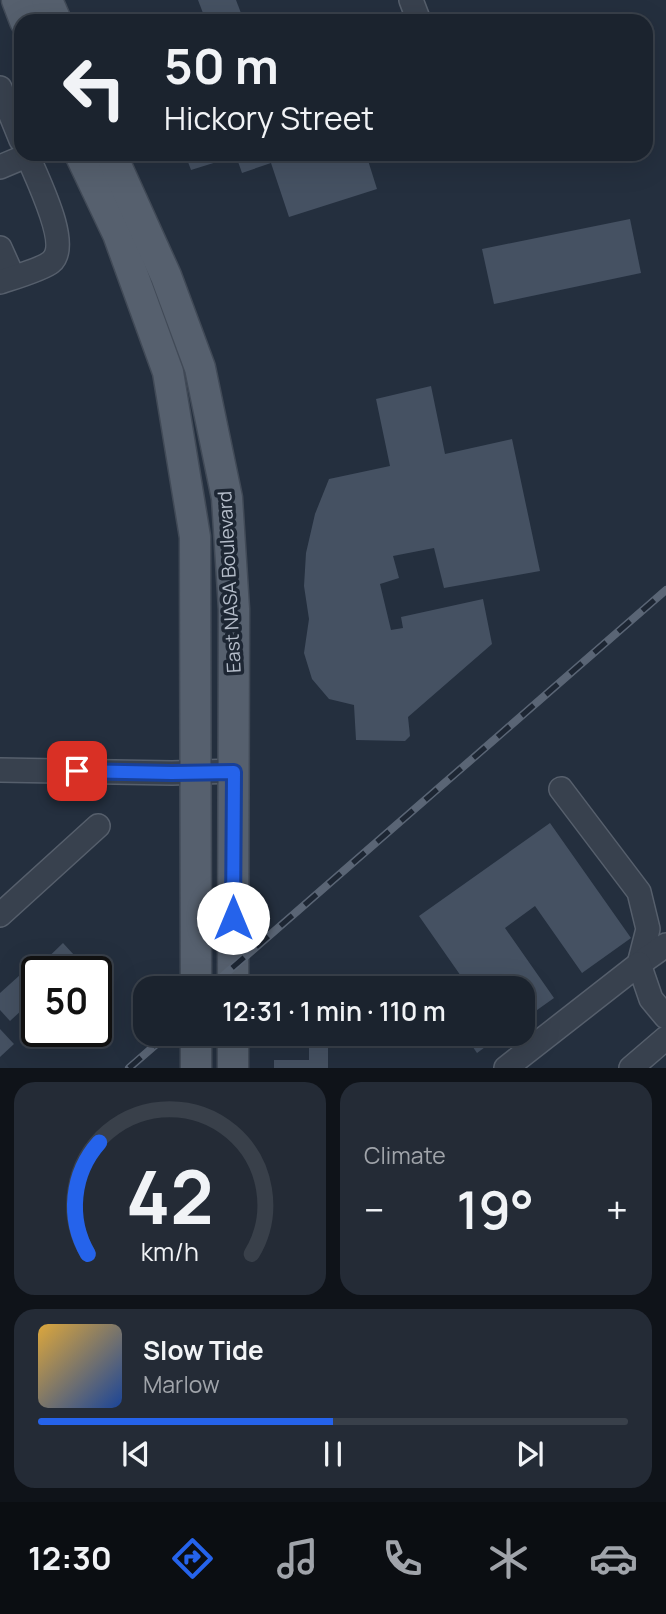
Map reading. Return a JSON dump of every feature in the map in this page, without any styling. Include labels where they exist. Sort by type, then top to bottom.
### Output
[{"type":"main road","name":"East NASA Boulevard","points":[[83,161],[118,234],[168,372],[195,537],[196,976]]},
{"type":"main road","name":"East NASA Boulevard","points":[[114,161],[166,276],[200,368],[227,498],[234,609],[233,976]]},
{"type":"main road","points":[[196,1046],[196,1068]]},
{"type":"main road","points":[[233,1046],[233,1068]]},
{"type":"street","points":[[0,88],[14,121]]},
{"type":"street","points":[[0,248],[7,280],[51,262],[58,252],[58,234],[31,161]]},
{"type":"street","points":[[0,770],[234,772]]},
{"type":"street","points":[[561,789],[639,892],[657,927],[639,964],[651,999],[666,1017]]},
{"type":"street","points":[[0,915],[98,826]]},
{"type":"street","points":[[506,1068],[666,945]]},
{"type":"street","points":[[631,1068],[666,1038]]},
{"type":"building","points":[[198,0],[236,0],[241,14],[203,14]]},
{"type":"building","points":[[188,161],[220,161],[191,170]]},
{"type":"building","points":[[238,161],[368,161],[377,189],[289,217],[271,163],[242,173]]},
{"type":"building","points":[[630,219],[641,273],[494,304],[482,249]]},
{"type":"building","points":[[431,386],[445,454],[512,439],[540,571],[444,588],[434,548],[393,556],[399,578],[380,584],[391,630],[403,628],[401,617],[483,599],[492,644],[408,717],[410,736],[405,741],[356,740],[354,705],[329,699],[312,679],[304,653],[309,619],[304,586],[306,553],[315,514],[329,479],[390,466],[376,399]]},
{"type":"building","points":[[550,823],[631,938],[582,973],[535,906],[505,928],[554,998],[535,1011],[535,976],[461,976],[419,916]]},
{"type":"building","points":[[63,943],[75,956],[50,956]]},
{"type":"building","points":[[21,976],[21,1011],[10,1021],[0,1010],[0,993]]},
{"type":"building","points":[[0,1029],[14,1044],[0,1057]]},
{"type":"building","points":[[472,1046],[487,1046],[477,1053]]},
{"type":"building","points":[[309,1047],[328,1047],[328,1068],[274,1068],[274,1060],[309,1060]]},
{"type":"railway","points":[[223,976],[666,590]]},
{"type":"railway","points":[[129,1068],[154,1046]]},
{"type":"route","points":[[77,771],[234,772],[233,918]]}]
